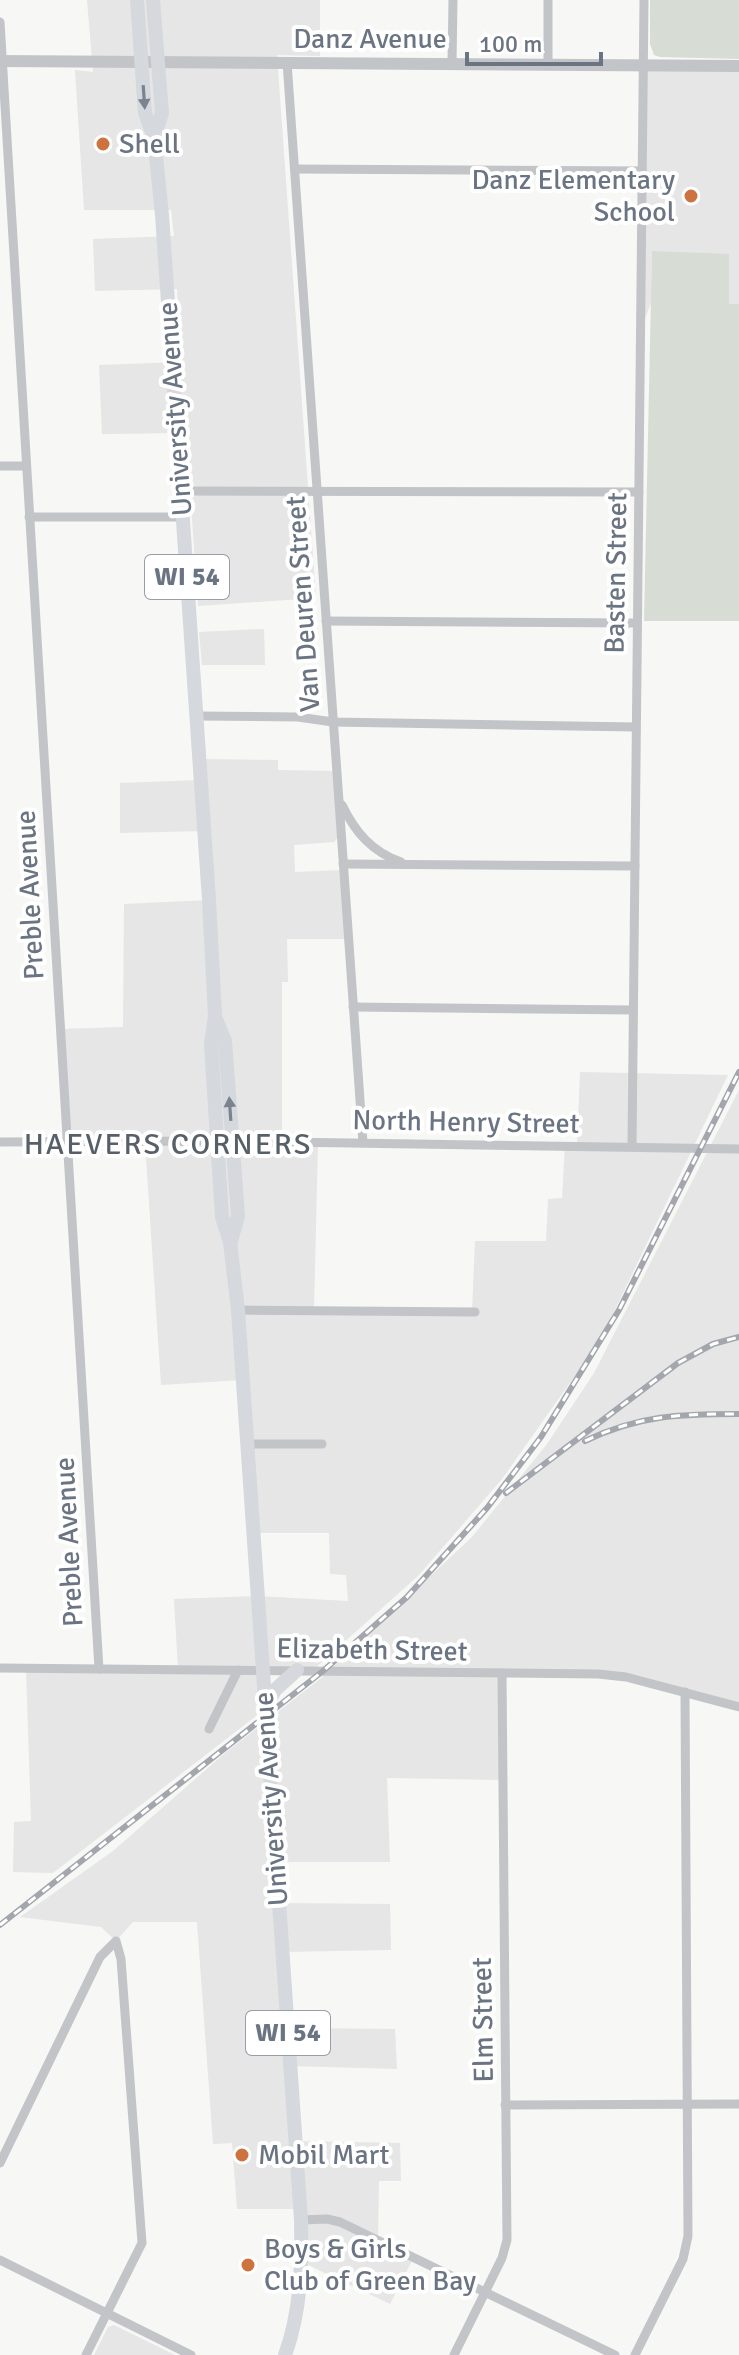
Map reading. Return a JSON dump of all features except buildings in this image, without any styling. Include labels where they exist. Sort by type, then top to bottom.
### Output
[{"type":"main road","name":"University Avenue","points":[[137,0],[145,113],[154,137],[162,215],[215,1016],[225,1041],[225,1141],[238,1216],[230,1242],[238,1310],[301,2220],[300,2287],[292,2336],[285,2355]]},
{"type":"main road","name":"University Avenue","points":[[153,0],[162,113],[154,137]]},
{"type":"main road","points":[[265,1709],[275,1690],[297,1670]]},
{"type":"street","points":[[452,64],[453,0]]},
{"type":"street","points":[[548,0],[548,64]]},
{"type":"street","name":"Basten Street","points":[[632,1146],[644,0]]},
{"type":"street","name":"Preble Avenue","points":[[0,22],[99,1669]]},
{"type":"street","name":"Danz Avenue","points":[[1,61],[739,66]]},
{"type":"street","name":"Van Deuren Street","points":[[287,62],[363,1143]]},
{"type":"street","points":[[295,169],[642,171]]},
{"type":"street","points":[[0,466],[26,466]]},
{"type":"street","points":[[180,491],[639,492]]},
{"type":"street","points":[[29,517],[183,517]]},
{"type":"street","points":[[326,621],[637,623]]},
{"type":"street","points":[[197,716],[298,717],[333,722],[636,727]]},
{"type":"street","points":[[338,792],[349,818],[368,843],[390,858],[412,864]]},
{"type":"street","points":[[343,864],[635,866]]},
{"type":"street","points":[[353,1007],[633,1010]]},
{"type":"street","name":"North Henry Street","points":[[0,1142],[225,1141],[739,1149]]},
{"type":"street","points":[[238,1310],[475,1312]]},
{"type":"street","points":[[246,1444],[322,1444]]},
{"type":"street","name":"Elizabeth Street","points":[[0,1668],[626,1677],[739,1707]]},
{"type":"street","points":[[209,1729],[238,1670]]},
{"type":"street","name":"Elm Street","points":[[454,2355],[502,2258],[507,2240],[502,1673]]},
{"type":"street","points":[[635,2355],[686,2248],[685,1692]]},
{"type":"street","points":[[1,2159],[100,1957],[116,1941],[121,1959],[142,2243],[86,2355]]},
{"type":"street","points":[[505,2105],[739,2104]]},
{"type":"street","points":[[301,2220],[340,2222],[615,2355]]},
{"type":"street","points":[[0,2260],[191,2355]]},
{"type":"shaded area","points":[[87,0],[320,0],[320,56],[277,55],[316,598],[198,606],[186,433],[102,434],[99,365],[182,362],[177,289],[95,291],[93,239],[174,236],[171,210],[84,210],[75,70],[93,72]]},
{"type":"shaded area","points":[[650,0],[739,0],[739,59],[654,55],[650,44]]},
{"type":"shaded area","name":"Danz Elementary School","points":[[644,65],[739,66],[739,304],[729,304],[652,252],[651,303],[641,329]]},
{"type":"shaded area","points":[[652,251],[729,254],[729,304],[739,304],[739,621],[644,621]]},
{"type":"shaded area","points":[[264,629],[265,665],[202,665],[199,632]]},
{"type":"shaded area","points":[[200,759],[278,760],[278,770],[337,771],[341,834],[334,842],[294,845],[295,872],[344,870],[348,939],[287,939],[288,982],[282,982],[282,1142],[318,1142],[314,1310],[472,1312],[475,1241],[546,1241],[548,1199],[562,1198],[565,1145],[577,1145],[580,1072],[728,1075],[610,1320],[586,1360],[502,1479],[419,1575],[312,1671],[262,1670],[265,1709],[53,1873],[13,1872],[14,1822],[31,1821],[26,1668],[178,1670],[174,1599],[257,1596],[348,1601],[346,1575],[330,1574],[329,1533],[253,1533],[242,1380],[161,1385],[145,1142],[67,1142],[60,1029],[123,1027],[124,904],[209,900],[205,831],[120,833],[120,783],[201,780]]},
{"type":"shaded area","points":[[739,1090],[739,1707],[626,1677],[503,1673],[502,1780],[387,1778],[390,1862],[276,1862],[279,1903],[390,1904],[391,1950],[282,1952],[287,2028],[395,2029],[397,2069],[290,2066],[295,2141],[400,2143],[401,2181],[379,2181],[378,2240],[414,2257],[390,2304],[302,2262],[300,2209],[237,2209],[232,2143],[213,2144],[197,1922],[133,1922],[116,1941],[101,1927],[20,1917],[113,1851],[225,1753],[320,1679],[472,1537],[547,1444],[594,1373]]},
{"type":"shaded area","points":[[114,2325],[175,2355],[94,2355],[108,2327]]},
{"type":"railway","points":[[0,1925],[323,1671],[407,1597],[487,1508],[541,1437],[619,1310],[739,1072]]},
{"type":"railway","points":[[506,1493],[678,1363],[713,1344],[739,1337]]},
{"type":"railway","points":[[585,1441],[642,1421],[739,1414]]},
{"type":"place","name":"Shell","points":[[103,144]]},
{"type":"place","name":"Danz Elementary School","points":[[691,196]]},
{"type":"place","name":"Mobil Mart","points":[[242,2155]]},
{"type":"place","name":"Boys & Girls Club of Green Bay","points":[[248,2265]]},
{"type":"district","name":"HAEVERS CORNERS","points":[[168,1144]]}]
